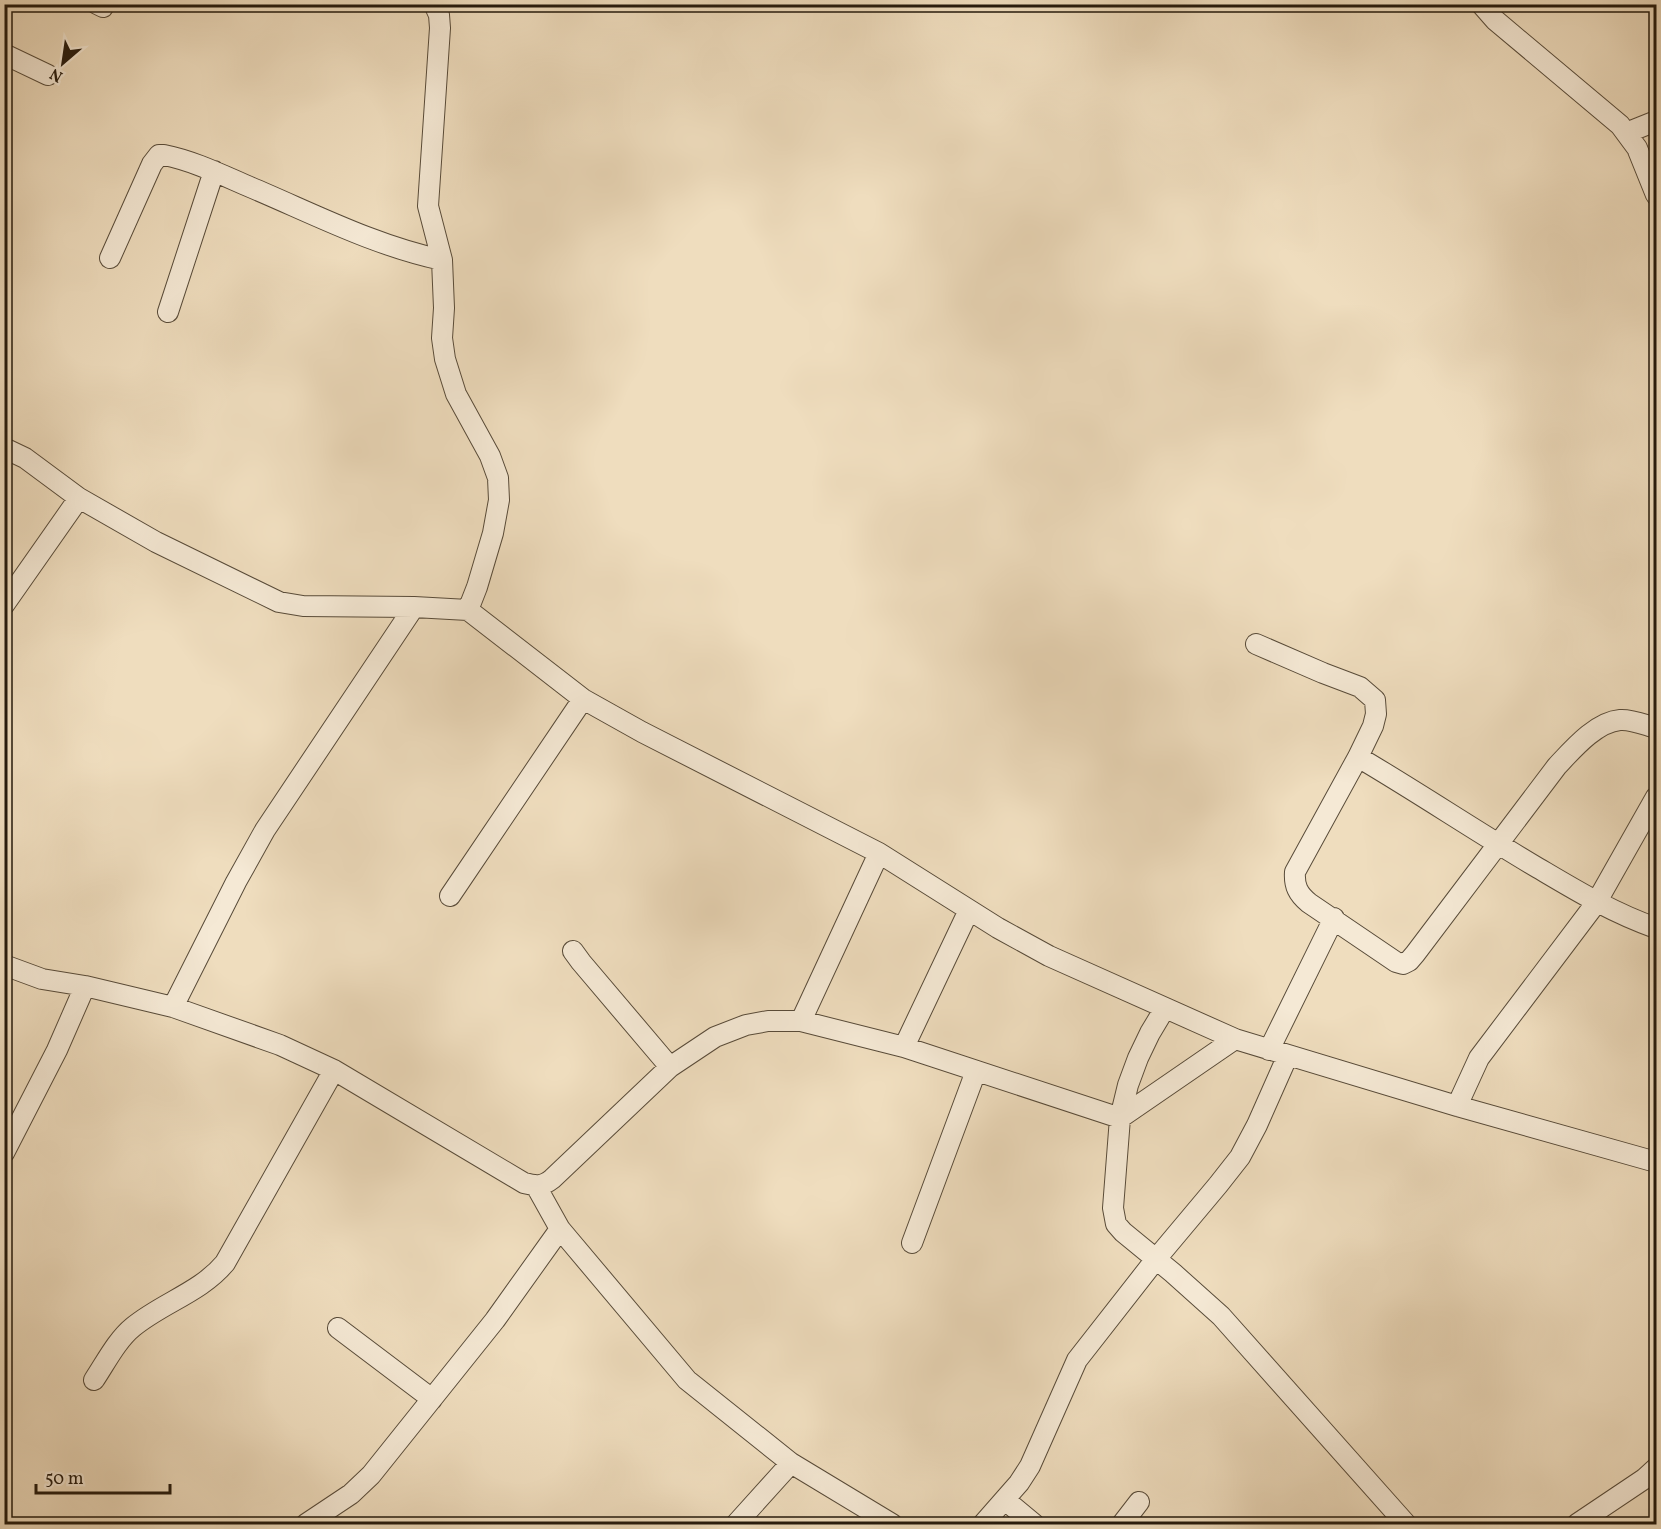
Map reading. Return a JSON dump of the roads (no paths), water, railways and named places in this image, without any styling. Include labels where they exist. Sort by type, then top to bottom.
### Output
[{"type":"street","points":[[434,4],[439,15],[440,28],[428,206],[442,260],[444,298],[442,338],[445,359],[456,394],[490,456],[498,478],[498,500],[493,533],[468,610]]},
{"type":"street","points":[[1481,4],[1495,20],[1620,125],[1636,148],[1656,195]]},
{"type":"street","points":[[4,54],[48,75]]},
{"type":"street","points":[[1626,134],[1656,121]]},
{"type":"street","points":[[110,258],[152,164],[159,155],[173,157],[214,171],[357,234],[410,253],[442,260]]},
{"type":"street","points":[[168,312],[214,171]]},
{"type":"street","points":[[4,448],[25,458],[79,498],[156,543],[279,602],[303,606],[468,610],[583,699],[642,732],[879,853],[998,928],[1049,956],[1235,1039],[1457,1106],[1656,1162]]},
{"type":"street","points":[[4,605],[79,498]]},
{"type":"street","points":[[173,1007],[265,830],[414,607]]},
{"type":"street","points":[[1256,644],[1360,687],[1376,700],[1373,726],[1294,872],[1294,884],[1301,896],[1396,962],[1403,964],[1409,961],[1557,766],[1571,751],[1606,723],[1622,719],[1656,728]]},
{"type":"street","points":[[450,896],[583,699]]},
{"type":"street","points":[[1358,757],[1408,786],[1498,845],[1596,903],[1656,928]]},
{"type":"street","points":[[1457,1106],[1479,1058],[1596,903],[1656,796]]},
{"type":"street","points":[[801,1021],[879,853]]},
{"type":"street","points":[[904,1047],[969,910]]},
{"type":"street","points":[[983,1524],[1019,1483],[1030,1466],[1077,1360],[1240,1157],[1257,1125],[1279,1053],[1334,918]]},
{"type":"street","points":[[573,951],[670,1067]]},
{"type":"street","points":[[4,965],[42,979],[85,986],[173,1007],[280,1045],[334,1071],[524,1183],[536,1186],[544,1185],[552,1179],[670,1067],[715,1037],[746,1025],[768,1021],[801,1021],[904,1047],[1120,1118]]},
{"type":"street","points":[[4,1153],[57,1050],[85,986]]},
{"type":"street","points":[[1165,1008],[1138,1058],[1128,1085],[1120,1118],[1113,1208],[1116,1224],[1123,1233],[1221,1316],[1406,1524]]},
{"type":"street","points":[[1120,1118],[1235,1039]]},
{"type":"street","points":[[94,1380],[131,1329],[209,1279],[225,1263],[334,1071]]},
{"type":"street","points":[[912,1243],[976,1071]]},
{"type":"street","points":[[536,1186],[560,1229],[687,1380],[791,1463],[892,1524]]},
{"type":"street","points":[[306,1524],[361,1486],[371,1475],[495,1320],[560,1229]]},
{"type":"street","points":[[338,1328],[432,1399]]},
{"type":"street","points":[[736,1524],[791,1463]]},
{"type":"street","points":[[1577,1524],[1644,1479],[1656,1468]]},
{"type":"street","points":[[1005,1500],[1034,1524]]},
{"type":"street","points":[[1122,1524],[1139,1502]]}]
